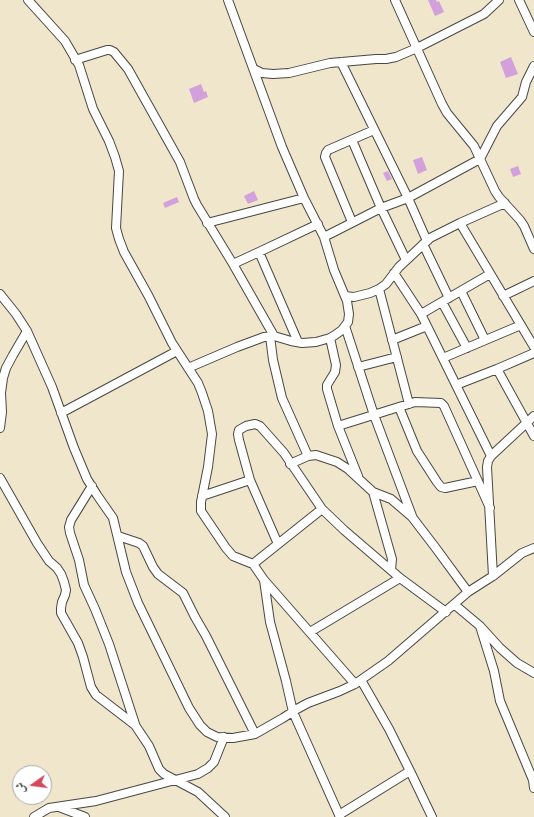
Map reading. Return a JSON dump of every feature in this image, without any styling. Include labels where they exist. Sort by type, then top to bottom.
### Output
[{"type":"street","points":[[28,0],[64,41],[78,65],[93,109],[115,157],[118,171],[116,228],[119,239],[124,252],[172,343],[198,383],[202,393],[208,411],[212,434],[208,467],[202,496],[201,508],[203,514],[233,556],[253,564],[264,580],[310,632],[358,682],[389,728],[432,817]]},
{"type":"street","points":[[188,368],[254,340],[272,336],[302,343],[316,342],[330,338],[342,330],[348,322],[349,314],[347,301],[334,270],[324,237],[304,198],[282,147],[228,0]]},
{"type":"street","points":[[395,0],[447,113],[474,146],[495,191],[520,220],[534,249]]},
{"type":"street","points":[[254,69],[262,73],[289,73],[330,63],[396,57],[484,14],[499,0]]},
{"type":"street","points":[[519,0],[534,32]]},
{"type":"street","points":[[75,60],[110,50],[114,52],[128,69],[180,162],[194,199],[207,223],[233,264],[272,336],[273,360],[282,398],[308,456]]},
{"type":"street","points":[[341,62],[408,198],[425,243],[449,298]]},
{"type":"street","points":[[324,237],[381,208],[408,198],[480,159],[497,126],[522,97],[526,82],[534,66]]},
{"type":"street","points":[[352,222],[325,157],[326,152],[374,130]]},
{"type":"street","points":[[352,140],[381,208],[406,260]]},
{"type":"street","points":[[207,223],[304,198]]},
{"type":"street","points":[[345,296],[354,297],[379,289],[386,284],[406,260],[430,238],[460,223],[505,204]]},
{"type":"street","points":[[460,223],[534,347]]},
{"type":"street","points":[[233,264],[318,224]]},
{"type":"street","points":[[259,252],[298,342]]},
{"type":"street","points":[[394,273],[421,314],[491,456]]},
{"type":"street","points":[[421,314],[490,274]]},
{"type":"street","points":[[503,296],[534,280]]},
{"type":"street","points":[[379,289],[409,404]]},
{"type":"street","points":[[461,291],[485,340]]},
{"type":"street","points":[[0,294],[27,331],[52,387],[87,479],[113,518],[126,572],[138,603],[189,708],[200,725],[207,732],[217,737],[233,738],[255,734],[308,703],[340,692],[358,682],[388,661],[455,605],[468,592],[493,576],[522,553],[534,548]]},
{"type":"street","points":[[442,302],[466,348]]},
{"type":"street","points":[[443,358],[521,325]]},
{"type":"street","points":[[345,326],[374,415],[412,517]]},
{"type":"street","points":[[392,340],[427,326]]},
{"type":"street","points":[[0,428],[3,378],[12,355],[27,331]]},
{"type":"street","points":[[330,338],[336,365],[335,372],[327,385],[327,389],[338,426],[359,479]]},
{"type":"street","points":[[61,414],[177,351]]},
{"type":"street","points":[[456,385],[534,353]]},
{"type":"street","points":[[358,367],[397,357]]},
{"type":"street","points":[[497,369],[534,436]]},
{"type":"street","points":[[338,426],[415,402],[441,403],[444,406],[490,508]]},
{"type":"street","points":[[399,407],[417,451],[441,487],[445,488],[478,482]]},
{"type":"street","points":[[493,576],[487,466],[488,461],[491,456],[534,416]]},
{"type":"street","points":[[278,544],[250,480],[239,440],[239,430],[246,426],[255,424],[260,426],[284,453],[290,464],[322,509],[400,578],[446,612]]},
{"type":"street","points":[[290,464],[308,456],[316,455],[338,462],[348,468],[373,492],[391,500],[412,517],[468,592]]},
{"type":"street","points":[[0,478],[37,543],[49,561],[61,574],[66,590],[66,595],[62,602],[62,612],[78,643],[91,687],[96,695],[135,725]]},
{"type":"street","points":[[202,496],[250,480]]},
{"type":"street","points":[[92,486],[71,520],[69,527],[70,533],[79,560],[84,585],[109,644],[135,725],[149,746],[159,769],[174,780],[198,792],[225,817]]},
{"type":"street","points":[[373,492],[392,559],[391,570]]},
{"type":"street","points":[[253,564],[322,509]]},
{"type":"street","points":[[118,536],[139,543],[143,546],[158,574],[183,593],[255,734]]},
{"type":"street","points":[[310,632],[400,578]]},
{"type":"street","points":[[264,580],[272,629],[293,712],[339,816],[410,771]]},
{"type":"street","points":[[455,605],[480,626],[500,648],[517,663],[534,673]]},
{"type":"street","points":[[480,626],[494,671],[500,700],[533,780],[534,788]]},
{"type":"street","points":[[34,817],[49,808],[96,801],[198,774],[214,762],[224,737]]},
{"type":"street","points":[[59,807],[84,817]]},
{"type":"building","points":[[428,0],[439,1],[444,12],[435,16]]},
{"type":"building","points":[[511,57],[518,74],[506,78],[500,62]]},
{"type":"building","points":[[201,84],[208,97],[194,103],[189,89]]},
{"type":"building","points":[[422,157],[427,170],[418,174],[413,160]]},
{"type":"building","points":[[518,166],[521,174],[513,177],[510,169]]},
{"type":"building","points":[[388,171],[392,179],[387,181],[383,173]]},
{"type":"building","points":[[254,191],[258,200],[248,204],[244,196]]},
{"type":"building","points":[[177,197],[179,202],[165,208],[163,203]]}]
